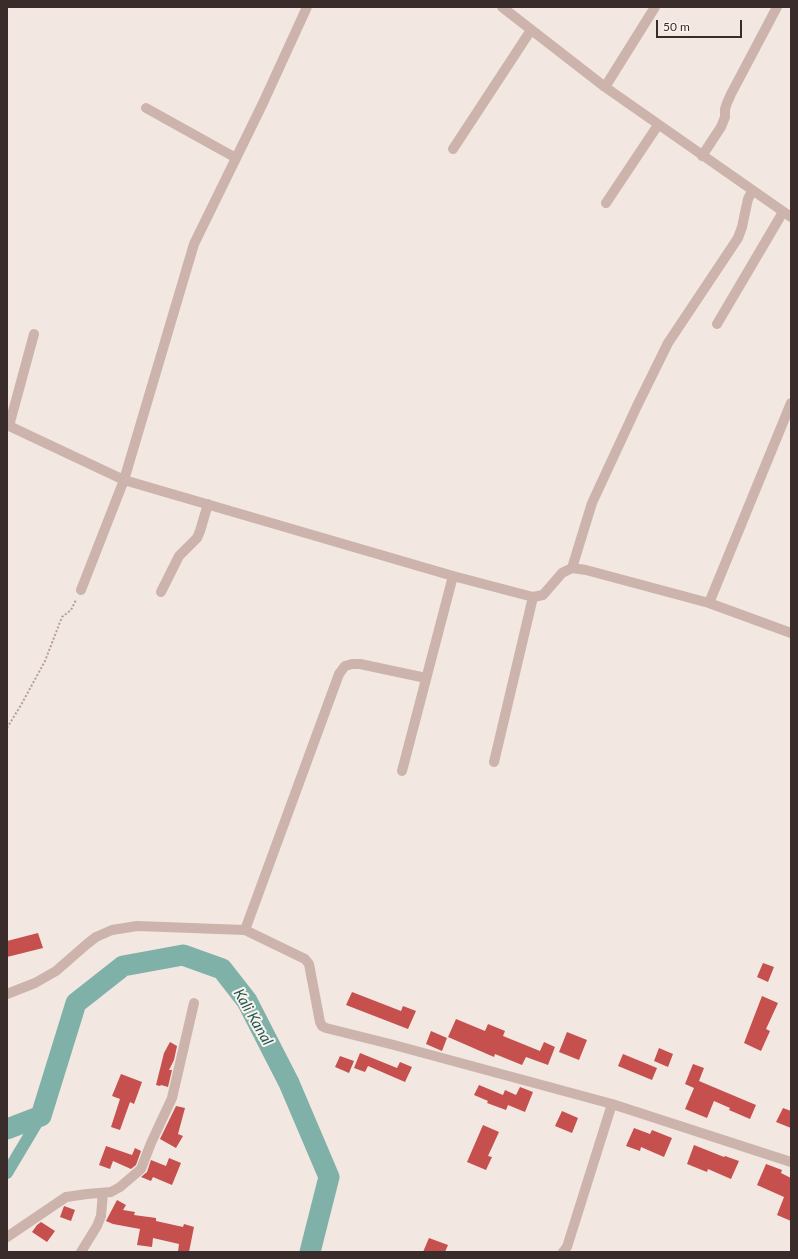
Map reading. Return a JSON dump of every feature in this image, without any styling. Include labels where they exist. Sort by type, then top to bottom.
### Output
[{"type":"street","points":[[81,590],[124,480],[194,244],[307,7]]},
{"type":"street","points":[[502,7],[605,87],[787,214],[717,324]]},
{"type":"street","points":[[605,87],[655,7]]},
{"type":"street","points":[[702,156],[721,127],[725,117],[727,103],[731,94],[777,7]]},
{"type":"street","points":[[453,149],[531,30]]},
{"type":"street","points":[[146,108],[236,158]]},
{"type":"street","points":[[606,203],[658,125]]},
{"type":"street","points":[[572,568],[592,503],[668,343],[738,238],[748,199],[752,191]]},
{"type":"street","points":[[34,334],[8,425],[124,480],[453,576],[532,597],[543,595],[562,573],[572,568],[586,570],[709,603],[791,633]]},
{"type":"street","points":[[709,603],[791,403]]},
{"type":"street","points":[[161,592],[179,556],[197,538],[208,504]]},
{"type":"street","points":[[402,771],[453,576]]},
{"type":"street","points":[[494,762],[532,597]]},
{"type":"street","points":[[244,930],[339,674],[345,666],[360,664],[426,678]]},
{"type":"street","points":[[7,994],[35,983],[56,971],[96,937],[112,930],[137,926],[244,930],[304,959],[308,964],[320,1022],[322,1026],[326,1028],[612,1104],[791,1162]]},
{"type":"street","points":[[7,1237],[66,1197],[110,1192],[120,1187],[141,1169],[151,1143],[172,1098],[194,1003]]},
{"type":"street","points":[[563,1252],[567,1247],[612,1104]]},
{"type":"street","points":[[81,1252],[97,1226],[101,1216],[103,1193]]},
{"type":"path","points":[[7,728],[22,705],[45,661],[62,617],[71,610],[81,590]]},
{"type":"building","points":[[38,933],[43,948],[7,957],[7,941]]},
{"type":"building","points":[[763,963],[774,967],[768,982],[757,977]]},
{"type":"building","points":[[352,992],[401,1011],[403,1006],[416,1011],[408,1029],[346,1005]]},
{"type":"building","points":[[762,996],[778,1003],[766,1029],[770,1031],[761,1051],[744,1043]]},
{"type":"building","points":[[456,1019],[485,1031],[488,1024],[505,1031],[503,1036],[540,1051],[544,1042],[555,1047],[548,1065],[526,1057],[522,1065],[495,1054],[494,1057],[448,1037]]},
{"type":"building","points":[[431,1031],[447,1038],[442,1051],[426,1044]]},
{"type":"building","points":[[567,1032],[587,1040],[579,1060],[559,1052]]},
{"type":"building","points":[[170,1042],[177,1046],[174,1060],[169,1070],[172,1070],[168,1087],[156,1085],[164,1053]]},
{"type":"building","points":[[659,1048],[673,1054],[668,1067],[654,1061]]},
{"type":"building","points":[[360,1053],[397,1068],[400,1062],[412,1067],[405,1082],[368,1066],[365,1072],[354,1068]]},
{"type":"building","points":[[623,1054],[657,1068],[652,1080],[618,1066]]},
{"type":"building","points":[[340,1056],[354,1061],[349,1073],[335,1067]]},
{"type":"building","points":[[693,1064],[704,1068],[699,1081],[756,1105],[750,1119],[729,1110],[730,1108],[714,1101],[707,1118],[685,1109],[694,1088],[685,1084]]},
{"type":"building","points":[[121,1074],[142,1082],[134,1104],[130,1102],[120,1130],[111,1127],[120,1099],[112,1096]]},
{"type":"building","points":[[479,1085],[503,1095],[505,1090],[516,1095],[520,1087],[533,1092],[525,1112],[508,1105],[506,1110],[487,1103],[488,1101],[474,1095]]},
{"type":"building","points":[[176,1106],[185,1108],[178,1134],[183,1136],[176,1148],[160,1139]]},
{"type":"building","points":[[783,1108],[791,1111],[791,1128],[776,1122]]},
{"type":"building","points":[[562,1111],[578,1118],[572,1133],[555,1126]]},
{"type":"building","points":[[483,1125],[499,1132],[488,1156],[492,1157],[486,1170],[467,1162]]},
{"type":"building","points":[[634,1128],[650,1134],[652,1130],[672,1138],[664,1157],[641,1147],[640,1151],[626,1146]]},
{"type":"building","points":[[694,1145],[724,1157],[725,1156],[739,1161],[731,1179],[708,1169],[707,1172],[687,1164]]},
{"type":"building","points":[[106,1146],[132,1155],[135,1148],[141,1151],[136,1165],[131,1169],[113,1161],[110,1169],[99,1165]]},
{"type":"building","points":[[169,1158],[181,1163],[172,1185],[153,1177],[151,1181],[141,1177],[147,1172],[151,1160],[166,1166]]},
{"type":"building","points":[[766,1164],[782,1170],[781,1173],[791,1178],[791,1221],[777,1215],[784,1197],[757,1185]]},
{"type":"building","points":[[117,1200],[126,1205],[123,1210],[135,1212],[134,1215],[156,1218],[156,1221],[183,1227],[184,1224],[194,1227],[189,1252],[178,1252],[179,1244],[153,1238],[152,1247],[137,1245],[140,1229],[113,1224],[106,1221]]},
{"type":"building","points":[[64,1206],[75,1210],[71,1221],[60,1217]]},
{"type":"building","points":[[41,1222],[55,1231],[47,1242],[32,1232]]},
{"type":"building","points":[[429,1238],[448,1245],[445,1252],[423,1252]]},
{"type":"waterway","name":"Kali Kanal","points":[[7,1129],[41,1116],[76,1003],[123,966],[183,955],[222,969],[247,1001],[289,1083],[329,1177],[310,1252]]},
{"type":"waterway","points":[[7,1173],[41,1116]]}]
